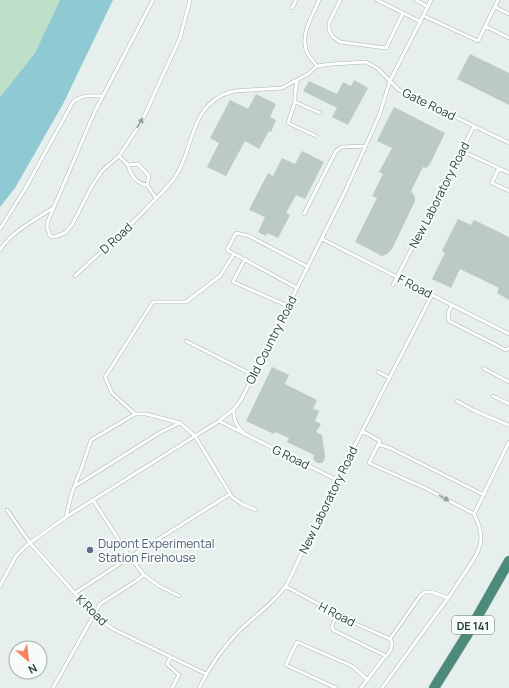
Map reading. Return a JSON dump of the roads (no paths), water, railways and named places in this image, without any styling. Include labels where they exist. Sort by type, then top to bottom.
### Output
[{"type":"highway","name":"DE 141","points":[[434,688],[467,635],[509,561]]},
{"type":"lane","points":[[153,0],[102,96],[54,207],[47,227],[50,236],[54,237],[65,233],[72,225],[92,186],[102,171],[119,156],[141,123],[170,64],[180,38],[190,0]]},
{"type":"lane","points":[[292,8],[296,0]]},
{"type":"lane","points":[[317,66],[309,56],[304,46],[305,36],[319,0]]},
{"type":"lane","points":[[340,0],[329,23],[329,30],[333,37],[340,42],[386,48],[403,13]]},
{"type":"lane","points":[[378,0],[421,22]]},
{"type":"lane","points":[[416,0],[428,8]]},
{"type":"lane","name":"Old Country Road","points":[[0,586],[16,556],[30,543],[66,517],[219,421],[234,409],[241,400],[322,239],[379,116],[390,82],[431,0]]},
{"type":"lane","points":[[424,16],[478,41],[498,0]]},
{"type":"lane","points":[[495,7],[509,14]]},
{"type":"lane","points":[[485,26],[509,38]]},
{"type":"lane","name":"Gate Road","points":[[156,198],[173,179],[184,157],[198,119],[217,98],[234,91],[282,88],[298,80],[317,66],[366,62],[377,68],[398,90],[509,143]]},
{"type":"lane","points":[[298,80],[295,102],[288,123],[316,136]]},
{"type":"lane","points":[[0,229],[25,188],[73,102],[79,97],[102,96]]},
{"type":"lane","points":[[295,102],[320,113]]},
{"type":"lane","name":"New Laboratory Road","points":[[393,285],[474,126]]},
{"type":"lane","points":[[304,214],[336,151],[342,146],[366,146]]},
{"type":"lane","points":[[462,151],[509,173]]},
{"type":"lane","points":[[119,156],[128,166],[131,174],[140,184],[147,185],[156,198]]},
{"type":"lane","points":[[128,166],[138,164],[149,176],[147,185]]},
{"type":"lane","points":[[499,168],[492,183],[509,191]]},
{"type":"lane","name":"D Road","points":[[75,276],[132,223],[156,198]]},
{"type":"lane","points":[[0,250],[3,245],[16,233],[54,207]]},
{"type":"lane","points":[[297,288],[227,250],[236,233],[249,236],[308,267]]},
{"type":"lane","name":"F Road","points":[[322,239],[509,334]]},
{"type":"lane","points":[[135,414],[112,393],[105,377],[110,368],[153,302],[186,302],[220,276],[234,254]]},
{"type":"lane","points":[[245,260],[233,282],[288,306]]},
{"type":"lane","name":"New Laboratory Road","points":[[199,688],[206,674],[227,643],[276,597],[285,586],[337,480],[432,295]]},
{"type":"lane","points":[[452,305],[448,313],[449,321],[506,350],[509,348]]},
{"type":"lane","points":[[186,341],[254,375]]},
{"type":"lane","points":[[483,368],[509,382]]},
{"type":"lane","points":[[378,372],[390,378]]},
{"type":"lane","points":[[493,396],[509,404]]},
{"type":"lane","points":[[458,401],[509,425]]},
{"type":"lane","points":[[234,409],[234,419],[241,430],[246,434]]},
{"type":"lane","points":[[66,517],[72,492],[91,440],[135,414],[146,414],[180,422],[195,436],[232,497],[242,504],[256,510]]},
{"type":"lane","name":"G Road","points":[[219,421],[337,480]]},
{"type":"lane","points":[[74,486],[161,432],[180,422]]},
{"type":"lane","points":[[362,431],[380,441],[368,463],[427,489],[474,514],[479,524],[481,542],[480,550],[448,598],[382,688]]},
{"type":"lane","points":[[474,514],[509,442]]},
{"type":"lane","points":[[378,444],[390,448],[484,495]]},
{"type":"lane","points":[[75,593],[230,494]]},
{"type":"lane","points":[[93,500],[130,557],[144,575],[155,583],[179,596]]},
{"type":"lane","name":"K Road","points":[[8,510],[30,543],[93,614],[113,629],[206,674]]},
{"type":"lane","points":[[53,688],[93,614],[100,604],[144,575]]},
{"type":"lane","name":"H Road","points":[[285,586],[336,614],[390,639]]},
{"type":"lane","points":[[361,688],[391,649],[392,643],[390,639],[420,596],[425,592],[432,592],[448,598]]},
{"type":"lane","points":[[336,614],[332,626],[334,630],[386,656]]},
{"type":"lane","points":[[336,688],[286,665],[298,642],[352,666],[368,680]]},
{"type":"lane","points":[[171,657],[167,664],[179,675],[172,688]]},
{"type":"water","points":[[60,0],[113,0],[63,104],[15,188],[0,207],[0,97],[35,53]]},
{"type":"place","name":"Dupont Experimental Station Firehouse","points":[[90,550]]}]
